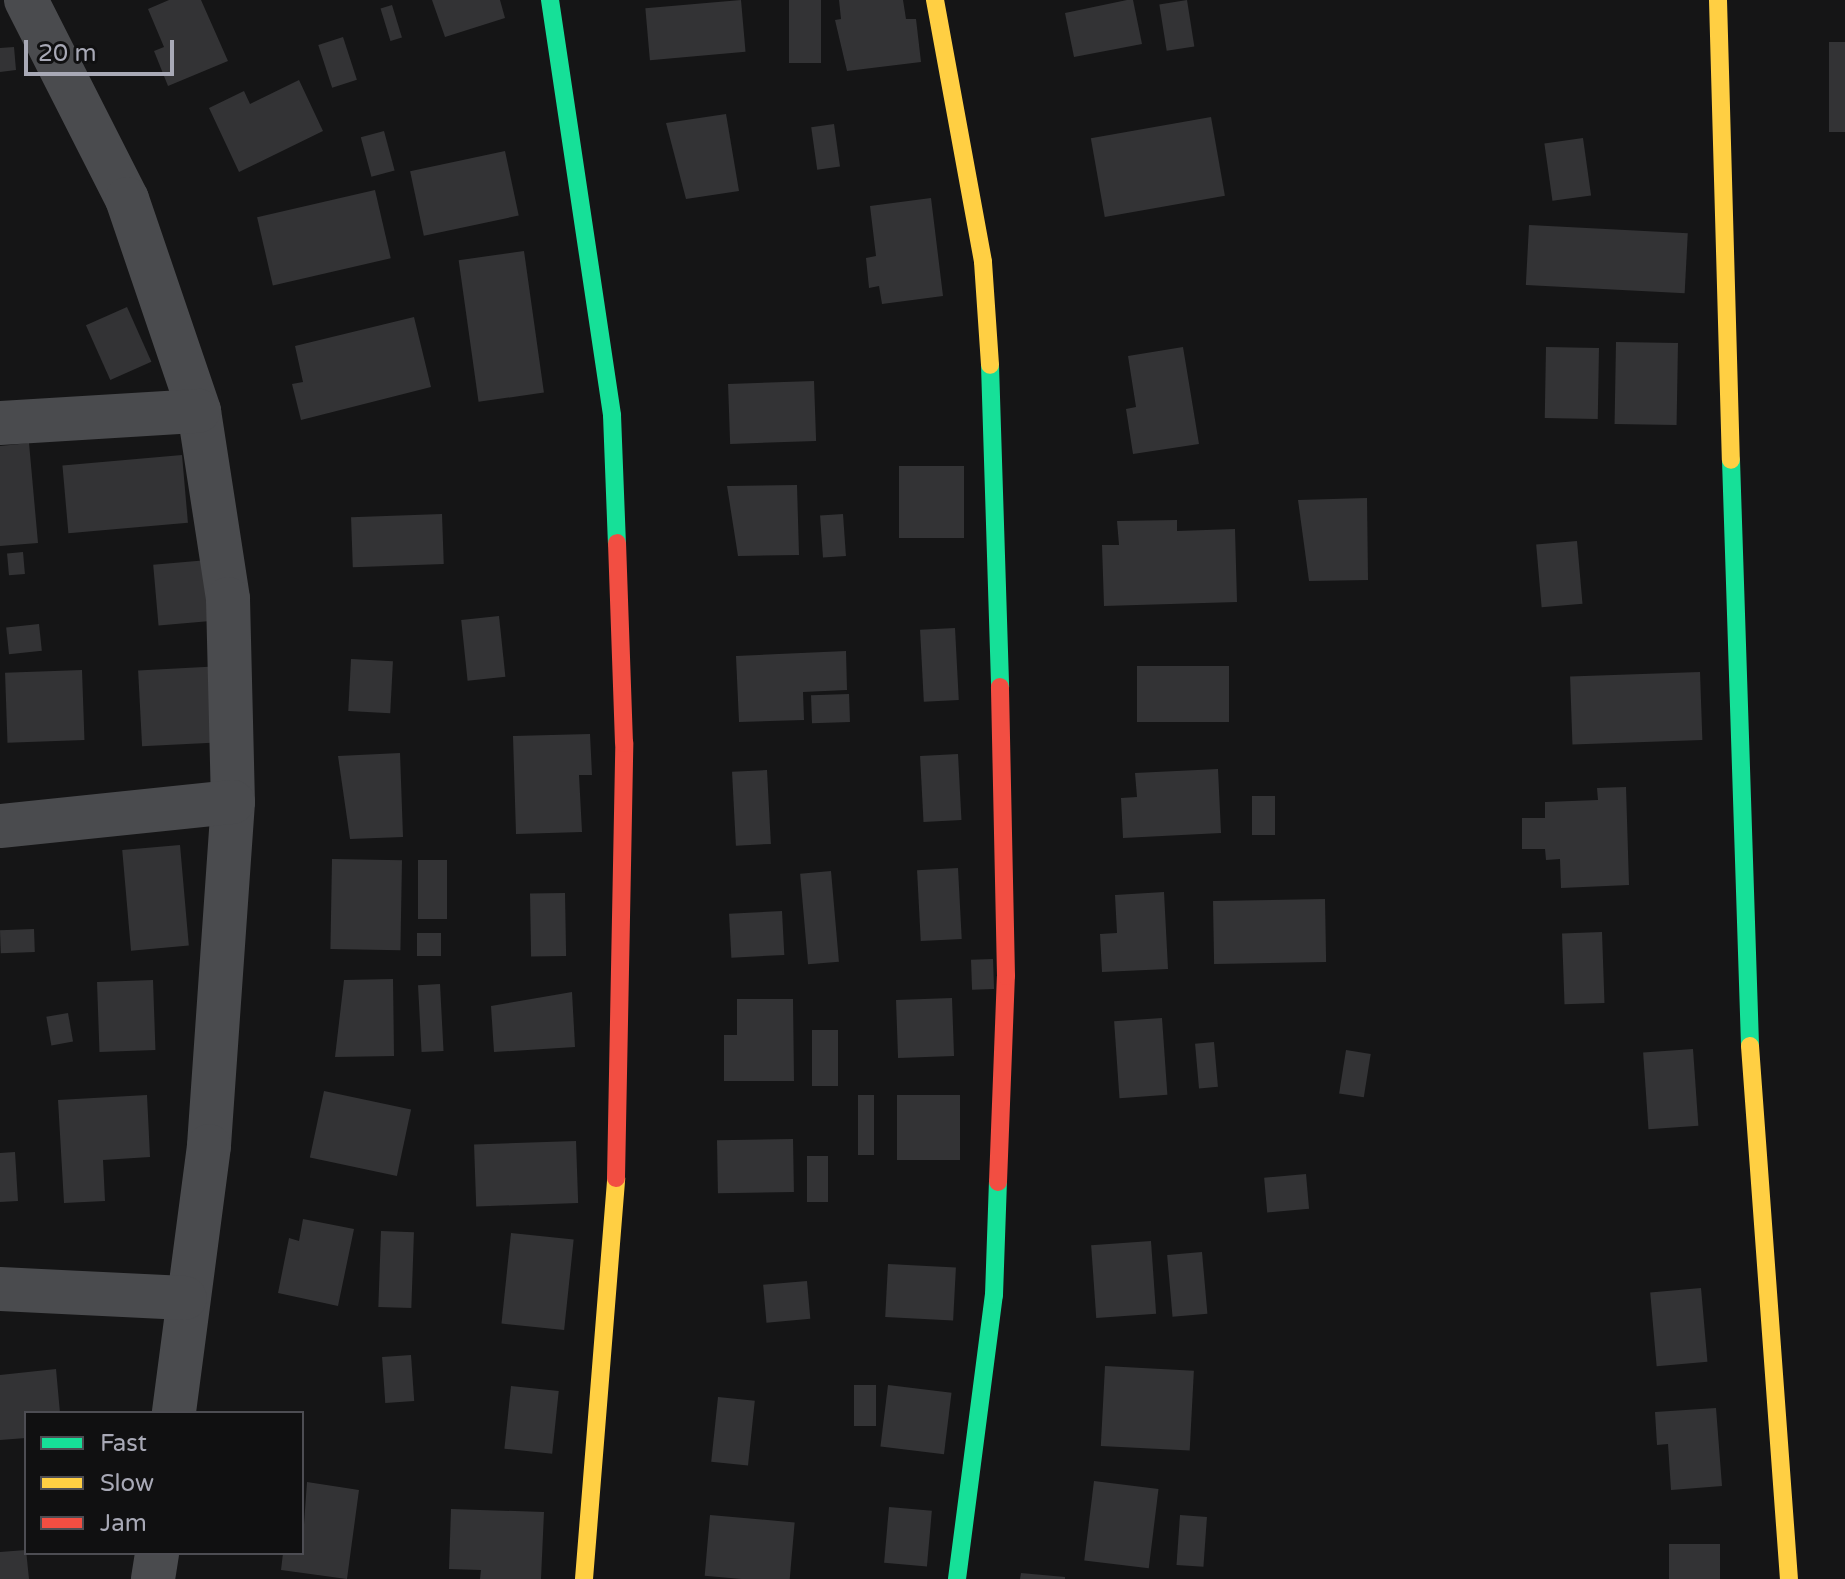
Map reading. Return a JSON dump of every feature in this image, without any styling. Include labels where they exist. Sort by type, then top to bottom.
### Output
[{"type":"street","points":[[26,0],[127,199],[199,411],[228,599],[233,802],[209,1146],[185,1298],[174,1411]]},
{"type":"street","points":[[550,0],[612,415],[624,743],[615,1212],[584,1579]]},
{"type":"street","points":[[935,0],[983,262],[996,454],[1006,960],[994,1295],[957,1579]]},
{"type":"street","points":[[1718,0],[1746,996],[1789,1579]]},
{"type":"street","points":[[0,423],[199,411]]},
{"type":"street","points":[[0,826],[233,802]]},
{"type":"street","points":[[0,1289],[185,1298]]},
{"type":"street","points":[[153,1579],[157,1555]]},
{"type":"building","points":[[169,0],[201,0],[228,61],[168,86],[154,51],[164,47],[148,9]]},
{"type":"building","points":[[432,0],[500,0],[505,18],[445,37]]},
{"type":"building","points":[[741,0],[746,52],[650,60],[645,8]]},
{"type":"building","points":[[789,0],[821,0],[821,63],[789,63]]},
{"type":"building","points":[[839,0],[903,0],[906,19],[916,19],[921,62],[847,71],[835,20],[841,19]]},
{"type":"building","points":[[1133,0],[1142,44],[1074,57],[1065,13]]},
{"type":"building","points":[[1187,0],[1194,46],[1167,51],[1159,4]]},
{"type":"building","points":[[392,5],[402,38],[390,41],[381,9]]},
{"type":"building","points":[[343,37],[357,80],[332,88],[318,45]]},
{"type":"building","points":[[1829,42],[1845,42],[1845,132],[1829,132]]},
{"type":"building","points":[[14,47],[16,70],[0,72],[0,48]]},
{"type":"building","points":[[299,80],[323,131],[239,172],[209,108],[244,91],[250,104]]},
{"type":"building","points":[[726,114],[739,191],[686,199],[666,123]]},
{"type":"building","points":[[1211,117],[1225,196],[1105,217],[1091,138]]},
{"type":"building","points":[[834,124],[840,167],[817,170],[811,127]]},
{"type":"building","points":[[384,131],[395,171],[371,177],[361,137]]},
{"type":"building","points":[[1583,138],[1591,195],[1552,201],[1544,143]]},
{"type":"building","points":[[505,151],[519,216],[424,236],[410,171]]},
{"type":"building","points":[[375,190],[391,258],[273,285],[257,217]]},
{"type":"building","points":[[931,198],[943,296],[882,304],[879,286],[869,288],[866,258],[876,256],[870,206]]},
{"type":"building","points":[[1529,225],[1688,233],[1685,293],[1526,285]]},
{"type":"building","points":[[524,251],[544,393],[479,402],[459,260]]},
{"type":"building","points":[[127,307],[151,362],[110,380],[86,325]]},
{"type":"building","points":[[414,317],[431,387],[301,420],[292,384],[303,382],[295,346]]},
{"type":"building","points":[[1616,342],[1678,343],[1677,425],[1615,424]]},
{"type":"building","points":[[1183,347],[1199,444],[1133,454],[1126,409],[1136,407],[1128,356]]},
{"type":"building","points":[[1546,347],[1599,348],[1598,419],[1545,418]]},
{"type":"building","points":[[814,381],[816,441],[730,444],[728,384]]},
{"type":"building","points":[[29,443],[38,543],[0,546],[0,446]]},
{"type":"building","points":[[182,455],[188,523],[68,533],[62,465]]},
{"type":"building","points":[[899,466],[964,466],[964,538],[899,538]]},
{"type":"building","points":[[797,485],[799,555],[738,556],[727,486]]},
{"type":"building","points":[[1367,498],[1368,580],[1309,581],[1298,500]]},
{"type":"building","points":[[442,514],[444,564],[353,567],[351,517]]},
{"type":"building","points":[[843,514],[846,556],[823,558],[820,516]]},
{"type":"building","points":[[1177,520],[1177,531],[1235,529],[1237,602],[1104,606],[1102,545],[1119,545],[1117,521]]},
{"type":"building","points":[[1577,541],[1582,604],[1542,607],[1536,545]]},
{"type":"building","points":[[23,552],[25,574],[9,575],[7,553]]},
{"type":"building","points":[[208,560],[213,621],[159,626],[153,565]]},
{"type":"building","points":[[499,616],[505,677],[468,681],[461,620]]},
{"type":"building","points":[[39,624],[42,651],[9,654],[6,627]]},
{"type":"building","points":[[955,628],[959,700],[924,702],[920,630]]},
{"type":"building","points":[[846,651],[847,690],[803,692],[804,720],[739,722],[736,656]]},
{"type":"building","points":[[351,659],[393,661],[390,713],[348,711]]},
{"type":"building","points":[[223,666],[227,742],[142,746],[138,670]]},
{"type":"building","points":[[1137,666],[1229,666],[1229,722],[1137,722]]},
{"type":"building","points":[[82,670],[84,740],[7,743],[5,673]]},
{"type":"building","points":[[1700,672],[1702,740],[1572,744],[1570,677]]},
{"type":"building","points":[[849,694],[850,722],[812,723],[811,695]]},
{"type":"building","points":[[590,734],[592,775],[579,775],[582,832],[516,834],[513,736]]},
{"type":"building","points":[[400,753],[403,837],[350,839],[338,756]]},
{"type":"building","points":[[958,754],[961,820],[924,822],[920,756]]},
{"type":"building","points":[[1218,769],[1221,833],[1123,838],[1121,798],[1137,797],[1135,773]]},
{"type":"building","points":[[767,770],[771,844],[736,846],[732,772]]},
{"type":"building","points":[[1626,787],[1629,885],[1561,888],[1560,859],[1546,860],[1545,849],[1522,849],[1522,818],[1545,818],[1545,802],[1598,800],[1597,788]]},
{"type":"building","points":[[1252,796],[1275,796],[1275,835],[1252,835]]},
{"type":"building","points":[[180,845],[189,946],[131,951],[122,850]]},
{"type":"building","points":[[332,859],[402,860],[400,950],[330,949]]},
{"type":"building","points":[[418,860],[447,860],[447,919],[418,919]]},
{"type":"building","points":[[958,868],[962,939],[921,941],[917,870]]},
{"type":"building","points":[[831,871],[839,962],[808,964],[800,874]]},
{"type":"building","points":[[1164,892],[1168,969],[1102,972],[1100,934],[1117,933],[1115,895]]},
{"type":"building","points":[[565,893],[566,956],[531,957],[530,894]]},
{"type":"building","points":[[1325,899],[1326,962],[1214,964],[1213,901]]},
{"type":"building","points":[[782,911],[784,955],[731,958],[729,914]]},
{"type":"building","points":[[34,929],[35,952],[1,953],[0,930]]},
{"type":"building","points":[[1602,932],[1604,1003],[1565,1004],[1562,933]]},
{"type":"building","points":[[417,933],[441,933],[441,956],[417,956]]},
{"type":"building","points":[[993,959],[994,989],[972,990],[971,960]]},
{"type":"building","points":[[393,979],[394,1056],[335,1057],[344,980]]},
{"type":"building","points":[[153,980],[155,1050],[99,1052],[97,982]]},
{"type":"building","points":[[440,984],[444,1051],[422,1052],[418,985]]},
{"type":"building","points":[[572,992],[575,1047],[494,1052],[491,1006]]},
{"type":"building","points":[[952,998],[954,1056],[898,1058],[896,1000]]},
{"type":"building","points":[[737,999],[793,999],[794,1081],[724,1081],[724,1035],[737,1035]]},
{"type":"building","points":[[68,1013],[73,1042],[51,1045],[46,1017]]},
{"type":"building","points":[[1162,1018],[1167,1095],[1119,1098],[1114,1021]]},
{"type":"building","points":[[812,1030],[838,1030],[838,1086],[812,1086]]},
{"type":"building","points":[[1214,1042],[1218,1087],[1199,1088],[1195,1044]]},
{"type":"building","points":[[1693,1049],[1698,1126],[1648,1129],[1643,1052]]},
{"type":"building","points":[[1346,1050],[1371,1054],[1364,1097],[1339,1093]]},
{"type":"building","points":[[324,1091],[411,1110],[397,1176],[310,1158]]},
{"type":"building","points":[[147,1095],[150,1157],[103,1160],[105,1201],[64,1203],[58,1100]]},
{"type":"building","points":[[858,1095],[874,1095],[874,1155],[858,1155]]},
{"type":"building","points":[[897,1095],[960,1095],[960,1160],[897,1160]]},
{"type":"building","points":[[793,1139],[794,1192],[718,1193],[717,1140]]},
{"type":"building","points":[[576,1141],[578,1203],[476,1207],[474,1145]]},
{"type":"building","points":[[15,1152],[18,1201],[0,1202],[0,1153]]},
{"type":"building","points":[[807,1156],[828,1156],[828,1202],[807,1202]]},
{"type":"building","points":[[1306,1174],[1309,1209],[1267,1213],[1264,1178]]},
{"type":"building","points":[[303,1219],[354,1229],[338,1306],[278,1293],[289,1238],[299,1241]]},
{"type":"building","points":[[381,1231],[414,1232],[411,1308],[378,1307]]},
{"type":"building","points":[[511,1233],[574,1240],[564,1330],[501,1324]]},
{"type":"building","points":[[1151,1241],[1156,1314],[1096,1318],[1091,1245]]},
{"type":"building","points":[[1202,1252],[1207,1314],[1173,1317],[1167,1255]]},
{"type":"building","points":[[888,1264],[956,1268],[953,1320],[885,1317]]},
{"type":"building","points":[[807,1281],[810,1319],[766,1323],[763,1285]]},
{"type":"building","points":[[1701,1288],[1707,1362],[1657,1366],[1650,1292]]},
{"type":"building","points":[[411,1355],[414,1401],[385,1403],[382,1357]]},
{"type":"building","points":[[1105,1366],[1194,1371],[1190,1451],[1101,1446]]},
{"type":"building","points":[[56,1369],[60,1411],[24,1411],[24,1438],[0,1440],[0,1375]]},
{"type":"building","points":[[854,1385],[876,1385],[876,1426],[854,1426]]},
{"type":"building","points":[[888,1385],[952,1393],[944,1454],[880,1447]]},
{"type":"building","points":[[511,1386],[559,1391],[552,1454],[504,1449]]},
{"type":"building","points":[[718,1397],[755,1401],[748,1466],[711,1462]]},
{"type":"building","points":[[1716,1408],[1722,1486],[1671,1490],[1668,1444],[1657,1445],[1655,1412]]},
{"type":"building","points":[[1094,1481],[1159,1489],[1149,1568],[1084,1560]]},
{"type":"building","points":[[307,1482],[359,1490],[347,1579],[281,1570],[283,1555],[304,1555]]},
{"type":"building","points":[[889,1507],[932,1511],[927,1567],[884,1563]]},
{"type":"building","points":[[451,1509],[544,1512],[541,1579],[480,1579],[481,1570],[449,1569]]},
{"type":"building","points":[[710,1515],[795,1522],[790,1579],[705,1576]]},
{"type":"building","points":[[1180,1515],[1207,1517],[1203,1567],[1177,1565]]},
{"type":"building","points":[[1669,1544],[1720,1544],[1720,1579],[1669,1579]]},
{"type":"building","points":[[24,1550],[29,1579],[0,1579],[0,1552]]},
{"type":"building","points":[[1021,1573],[1065,1577],[1065,1579],[1020,1579]]},
{"type":"traffic: fast","points":[[550,0],[612,415],[617,543]]},
{"type":"traffic: fast","points":[[990,365],[1000,687]]},
{"type":"traffic: fast","points":[[1731,460],[1750,1046]]},
{"type":"traffic: fast","points":[[957,1579],[994,1295],[998,1182]]},
{"type":"traffic: slow","points":[[935,0],[983,262],[990,365]]},
{"type":"traffic: slow","points":[[1718,0],[1731,460]]},
{"type":"traffic: slow","points":[[1750,1046],[1789,1579]]},
{"type":"traffic: slow","points":[[584,1579],[616,1178]]},
{"type":"traffic: jam","points":[[616,1178],[624,743],[617,543]]},
{"type":"traffic: jam","points":[[998,1182],[1006,976],[1000,687]]}]
